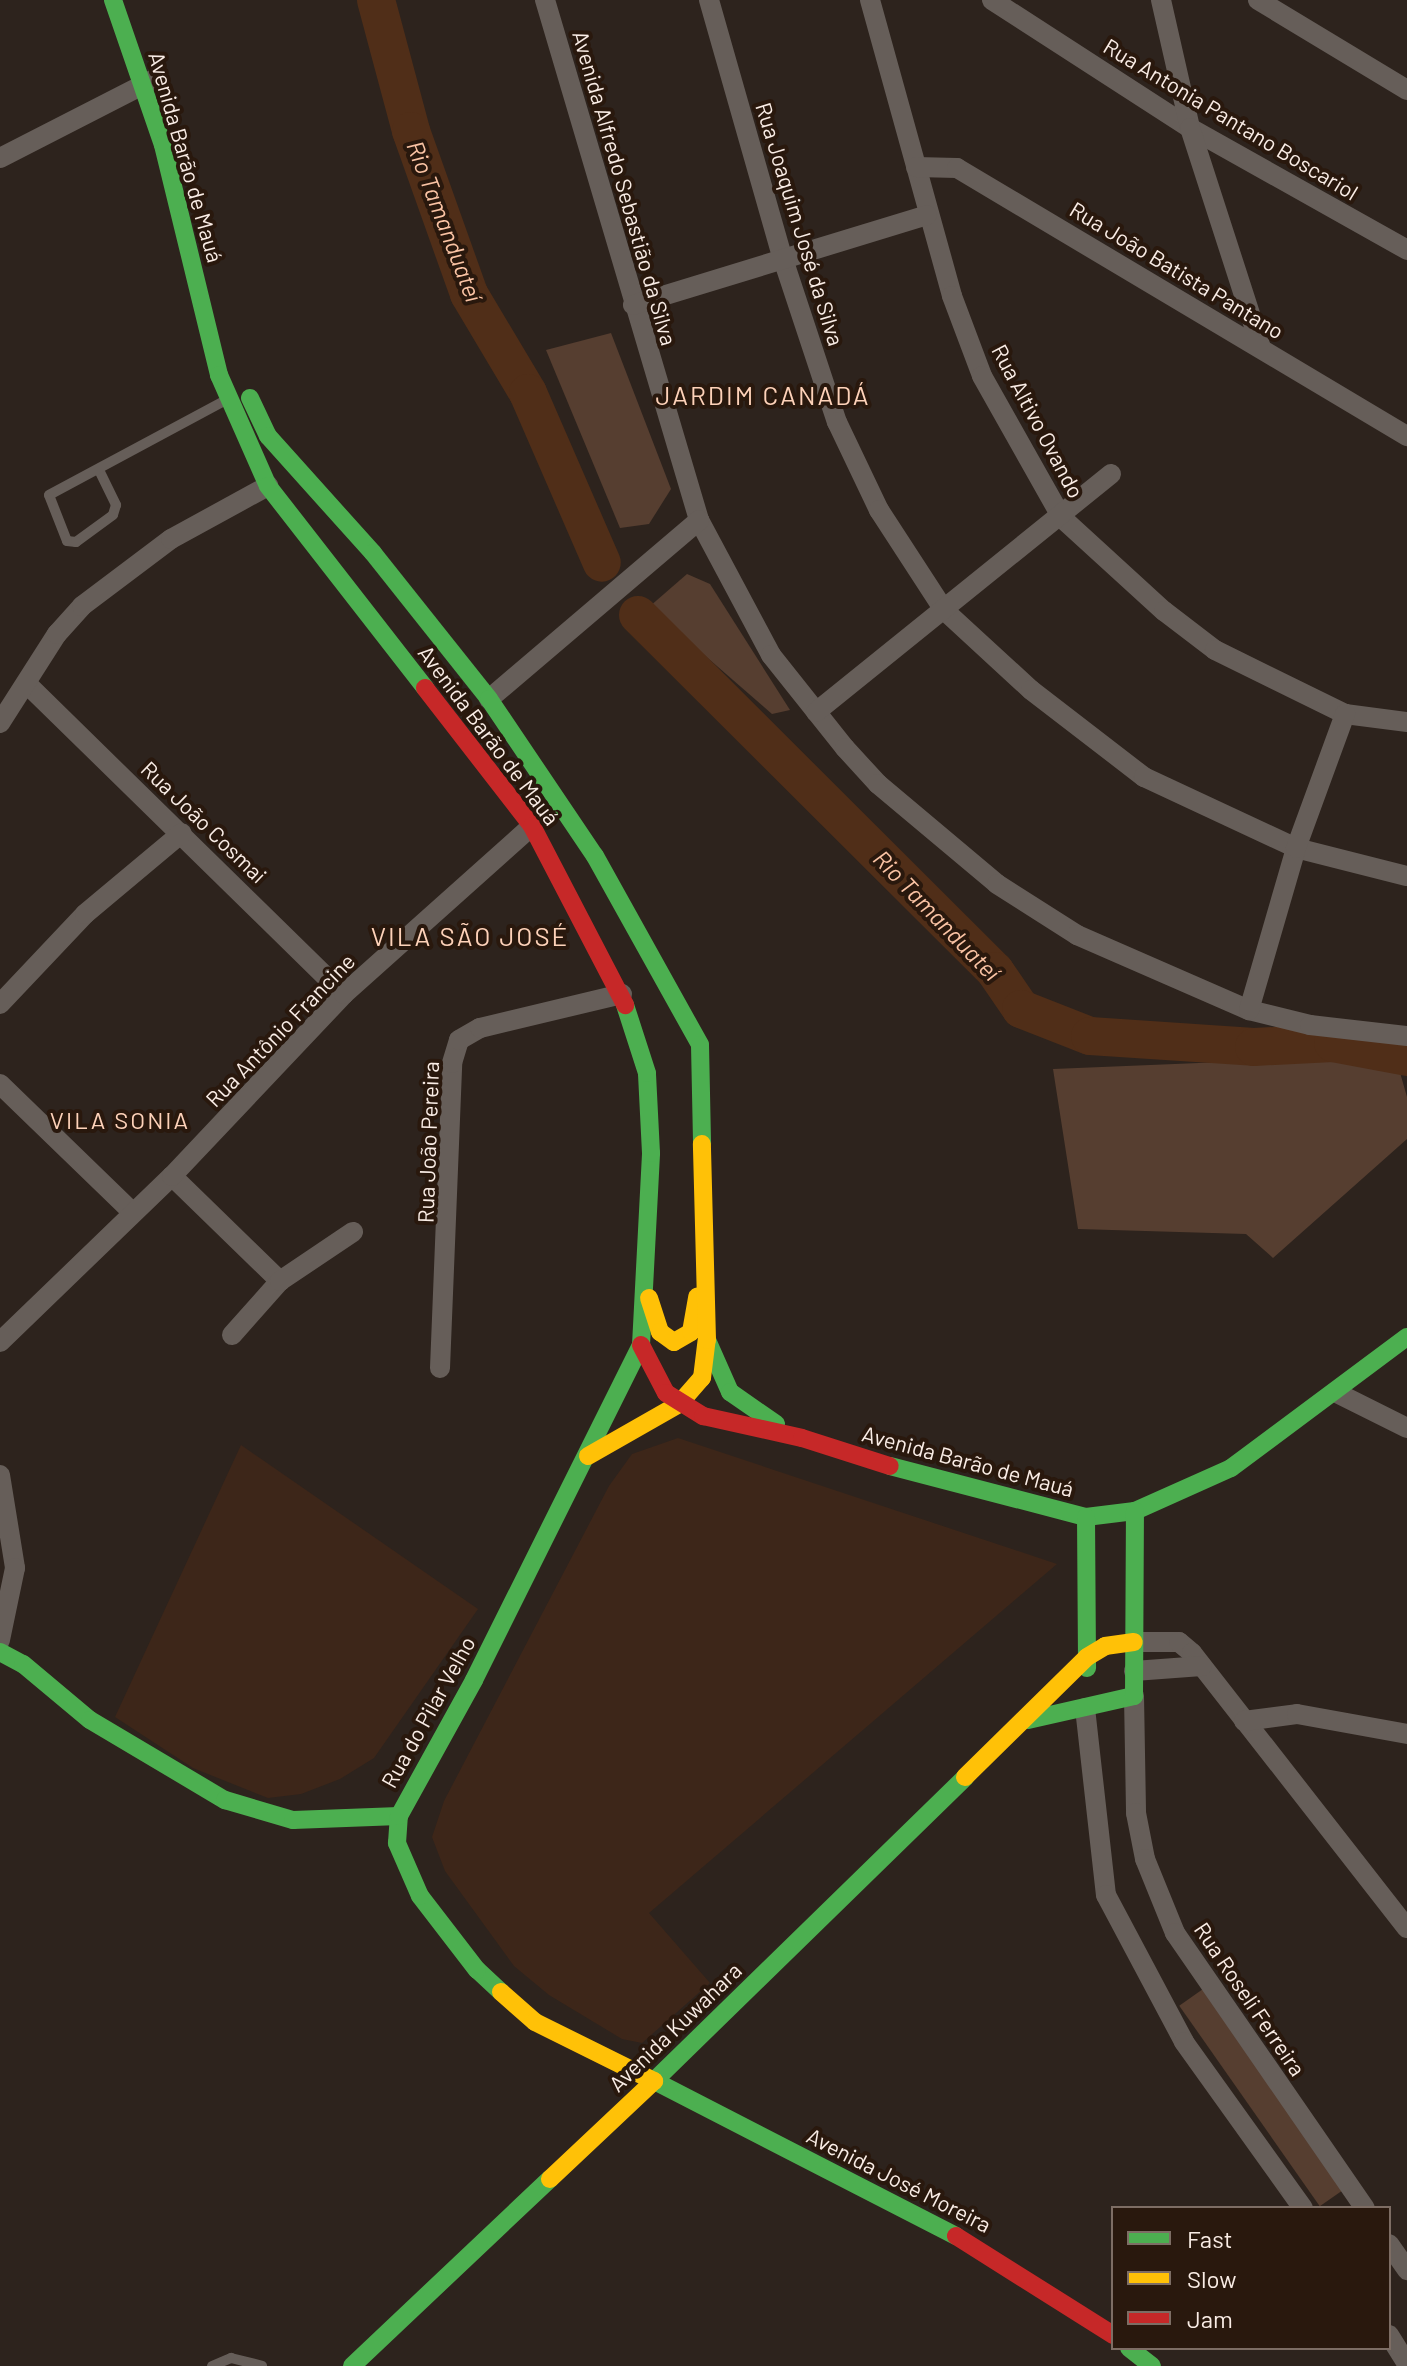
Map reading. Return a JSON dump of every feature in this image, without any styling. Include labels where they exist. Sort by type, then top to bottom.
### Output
[{"type":"main road","name":"Avenida Barão de Mauá","points":[[113,0],[151,81],[239,370],[268,436],[373,553],[489,699],[595,856],[700,1045],[707,1340],[730,1392],[802,1438]]},
{"type":"main road","name":"Avenida Barão de Mauá","points":[[136,4],[151,81],[228,399],[268,486],[532,826],[622,994],[647,1073],[651,1153],[641,1345],[651,1371],[679,1404],[703,1416],[802,1438],[928,1478],[1086,1517],[1135,1511],[1231,1468],[1337,1393],[1407,1337]]},
{"type":"main road","points":[[341,581],[352,558],[373,553]]},
{"type":"main road","points":[[643,1280],[660,1332],[674,1342],[691,1332],[697,1298],[706,1287]]},
{"type":"main road","points":[[588,1456],[679,1404],[702,1378],[707,1340]]},
{"type":"main road","name":"Rua do Pilar Velho","points":[[641,1345],[588,1456],[399,1816],[399,1855],[420,1896],[477,1970],[535,2022],[654,2081]]},
{"type":"main road","name":"Rua Roseli Ferreira","points":[[1134,1696],[1135,1511]]},
{"type":"main road","points":[[1085,1708],[1086,1517]]},
{"type":"main road","name":"Avenida Kuwahara","points":[[352,2366],[654,2081],[1028,1720],[1087,1657],[1105,1646],[1134,1642]]},
{"type":"main road","points":[[0,1652],[23,1664],[90,1720],[174,1774],[225,1800],[293,1820],[399,1816]]},
{"type":"main road","points":[[1028,1720],[1134,1696]]},
{"type":"main road","name":"Avenida José Moreira","points":[[654,2081],[986,2251],[1111,2334]]},
{"type":"main road","points":[[1132,2350],[1152,2366]]},
{"type":"street","name":"Avenida Alfredo Sebastião da Silva","points":[[545,0],[699,520],[771,655],[816,712],[878,784],[997,884],[1077,935],[1249,1010],[1310,1025],[1407,1036]]},
{"type":"street","name":"Rua Joaquim José da Silva","points":[[709,0],[783,259],[837,422],[879,510],[944,610],[1031,690],[1144,777],[1296,848],[1407,876]]},
{"type":"street","name":"Rua Altivo Ovando","points":[[870,0],[927,215],[982,376],[1062,518],[1164,611],[1215,650],[1345,714],[1407,722]]},
{"type":"street","name":"Rua Antonia Pantano Boscariol","points":[[992,0],[1190,128],[1407,250]]},
{"type":"street","points":[[1161,0],[1190,128],[1261,348]]},
{"type":"street","points":[[1258,0],[1407,90]]},
{"type":"street","points":[[0,158],[151,81]]},
{"type":"street","name":"Rua João Batista Pantano","points":[[916,167],[957,168],[1407,436]]},
{"type":"street","points":[[633,305],[927,215]]},
{"type":"street","points":[[816,712],[1062,518],[1111,474]]},
{"type":"street","points":[[0,723],[28,685],[57,634],[115,577],[268,486]]},
{"type":"street","points":[[489,699],[699,520]]},
{"type":"street","name":"Rua João Cosmai","points":[[28,685],[344,994]]},
{"type":"street","points":[[1249,1010],[1296,848],[1345,714]]},
{"type":"street","name":"Rua Antônio Francine","points":[[0,1342],[131,1211],[172,1176],[344,994],[532,826]]},
{"type":"street","points":[[0,1004],[85,914],[182,833]]},
{"type":"street","name":"Rua João Pereira","points":[[440,1368],[452,1063],[459,1040],[480,1028],[622,994]]},
{"type":"street","points":[[0,1084],[131,1211]]},
{"type":"street","points":[[172,1176],[280,1281]]},
{"type":"street","points":[[232,1335],[280,1281],[353,1232]]},
{"type":"street","points":[[1337,1393],[1407,1428]]},
{"type":"street","points":[[0,1475],[15,1568],[0,1640]]},
{"type":"street","points":[[1134,1642],[1179,1642],[1202,1666],[1407,1928]]},
{"type":"street","points":[[1134,1671],[1202,1666]]},
{"type":"street","name":"Rua Roseli Ferreira","points":[[1134,1696],[1136,1813],[1145,1859],[1175,1933],[1364,2206]]},
{"type":"street","points":[[1085,1708],[1106,1895],[1184,2042],[1302,2206]]},
{"type":"street","points":[[1244,1721],[1297,1714],[1407,1734]]},
{"type":"street","points":[[1391,2247],[1407,2270]]},
{"type":"street","points":[[1391,2338],[1407,2364]]},
{"type":"lane","points":[[99,470],[116,505],[113,515],[76,542],[67,541],[49,495],[228,399]]},
{"type":"lane","points":[[212,2366],[231,2358],[262,2366]]},
{"type":"shaded area","points":[[611,333],[671,489],[649,524],[620,528],[546,350]]},
{"type":"shaded area","points":[[687,574],[710,584],[790,710],[772,714],[649,607]]},
{"type":"shaded area","points":[[1395,1055],[1407,1097],[1407,1139],[1273,1258],[1246,1234],[1078,1229],[1053,1069]]},
{"type":"shaded area","points":[[678,1438],[1057,1564],[649,1913],[710,1983],[642,2043],[622,2039],[549,1995],[514,1966],[445,1871],[432,1837],[444,1801],[609,1486],[632,1454]]},
{"type":"shaded area","points":[[241,1445],[478,1609],[374,1758],[340,1779],[301,1794],[268,1798],[193,1768],[115,1717]]},
{"type":"shaded area","points":[[1203,1989],[1344,2190],[1320,2206],[1179,2006]]},
{"type":"waterway","name":"Rio Tamanduateí","points":[[376,0],[411,131],[469,294],[528,393],[602,563]]},
{"type":"waterway","name":"Rio Tamanduateí","points":[[638,615],[995,971],[1021,1009],[1090,1036],[1254,1047],[1333,1043],[1407,1057]]},
{"type":"traffic: fast","points":[[113,0],[163,145],[219,375],[268,486],[425,688]]},
{"type":"traffic: fast","points":[[250,398],[268,436],[373,553],[489,699],[595,856],[700,1045],[702,1144]]},
{"type":"traffic: fast","points":[[501,1992],[477,1970],[420,1896],[397,1843],[399,1816],[474,1680],[641,1345],[651,1153],[647,1073],[625,1005]]},
{"type":"traffic: fast","points":[[890,1466],[1086,1517],[1135,1511],[1231,1468],[1407,1337]]},
{"type":"traffic: fast","points":[[707,1340],[730,1392],[776,1424]]},
{"type":"traffic: fast","points":[[1028,1720],[1134,1696],[1135,1511]]},
{"type":"traffic: fast","points":[[1086,1517],[1087,1668]]},
{"type":"traffic: fast","points":[[0,1652],[23,1664],[90,1720],[225,1800],[293,1820],[399,1816]]},
{"type":"traffic: fast","points":[[956,2236],[654,2081],[965,1777]]},
{"type":"traffic: fast","points":[[352,2366],[550,2179]]},
{"type":"traffic: fast","points":[[1132,2350],[1152,2366]]},
{"type":"traffic: slow","points":[[588,1456],[679,1404],[702,1378],[707,1340],[702,1144]]},
{"type":"traffic: slow","points":[[649,1298],[660,1332],[674,1342],[691,1332],[697,1297]]},
{"type":"traffic: slow","points":[[965,1777],[1087,1657],[1105,1646],[1134,1642]]},
{"type":"traffic: slow","points":[[501,1992],[535,2022],[654,2081],[550,2179]]},
{"type":"traffic: jam","points":[[425,688],[532,826],[625,1005]]},
{"type":"traffic: jam","points":[[641,1345],[666,1393],[703,1416],[802,1438],[890,1466]]},
{"type":"traffic: jam","points":[[956,2236],[1111,2334]]},
{"type":"district","name":"JARDIM CANADÁ","points":[[763,395]]},
{"type":"district","name":"VILA SÃO JOSÉ","points":[[470,936]]},
{"type":"district","name":"VILA SONIA","points":[[120,1120]]}]
